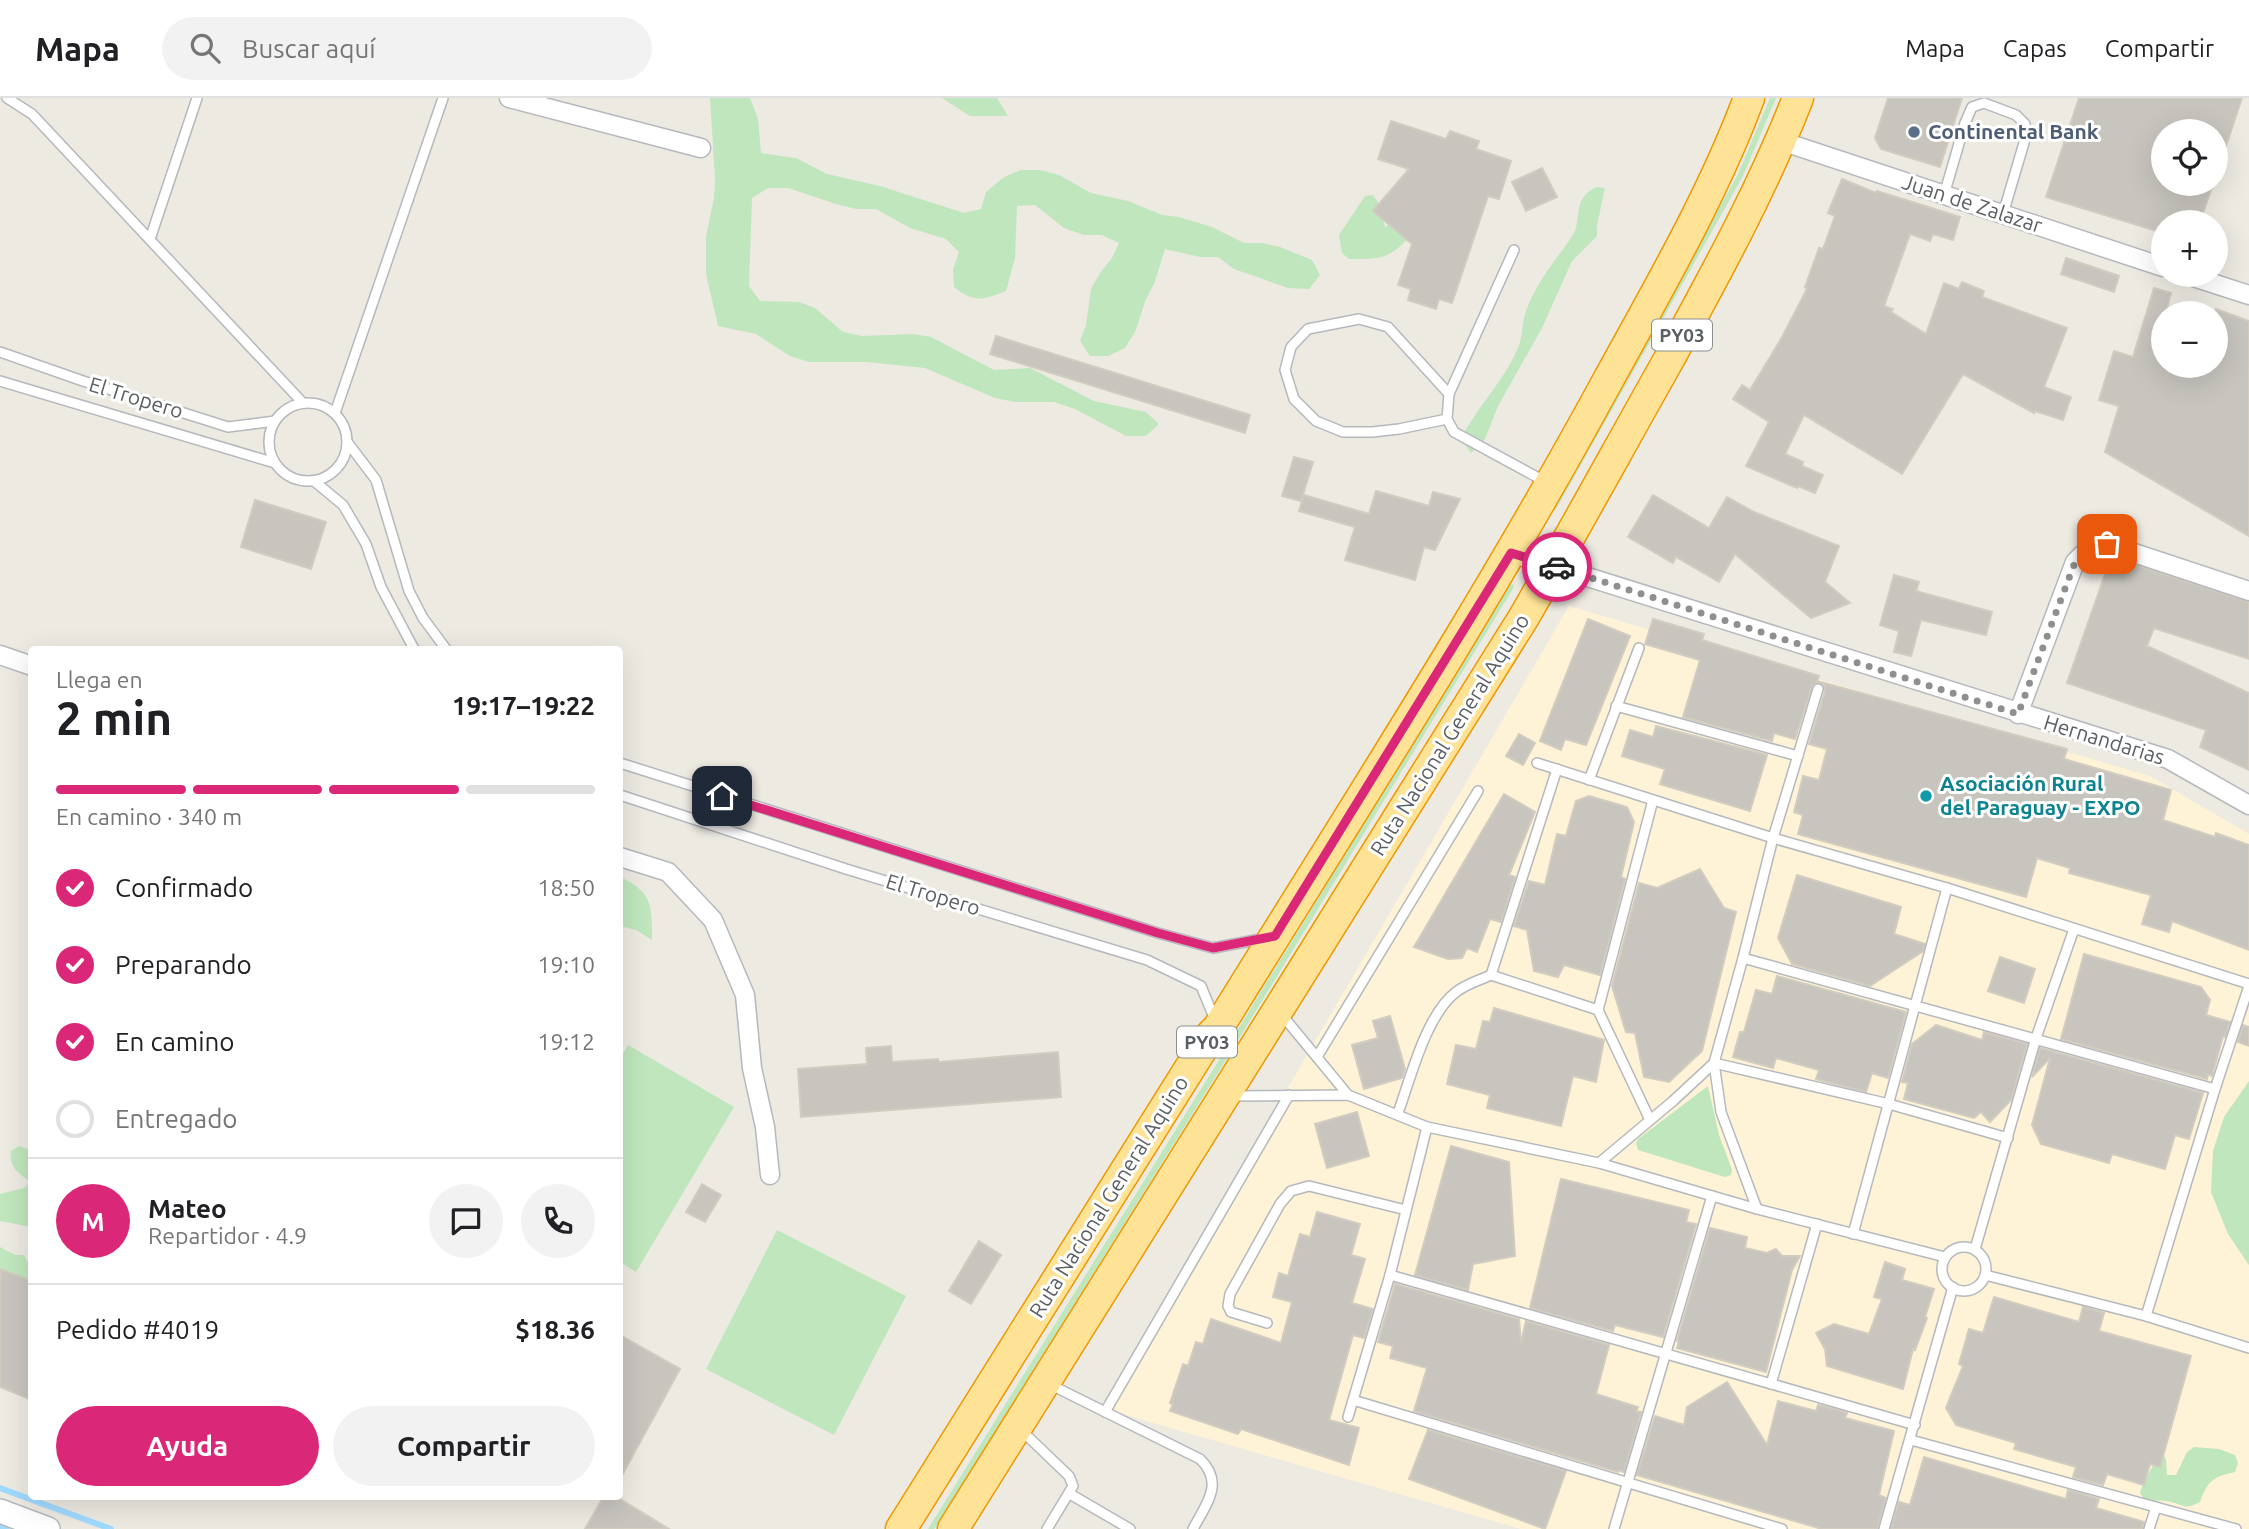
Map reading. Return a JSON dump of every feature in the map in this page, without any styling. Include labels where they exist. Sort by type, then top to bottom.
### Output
[{"type":"highway","name":"Ruta Nacional General Aquino","points":[[901,1529],[1218,1028],[1511,553],[1699,212],[1732,145],[1749,98]]},
{"type":"highway","name":"Ruta Nacional General Aquino","points":[[953,1529],[1524,617],[1743,223],[1798,98]]},
{"type":"street","points":[[509,98],[701,148]]},
{"type":"street","name":"Juan de Zalazar","points":[[1781,141],[2151,263]]},
{"type":"street","points":[[2224,287],[2249,295]]},
{"type":"street","points":[[2018,714],[2075,562],[2089,548],[2107,544],[2249,591]]},
{"type":"street","name":"Hernandarias","points":[[1511,553],[2168,759],[2249,805]]},
{"type":"street","points":[[0,655],[28,665]]},
{"type":"street","points":[[623,858],[668,873],[713,920],[745,995],[752,1068],[765,1127],[770,1175]]},
{"type":"street","points":[[0,1511],[48,1529]]},
{"type":"lane","points":[[7,98],[32,114],[303,403]]},
{"type":"lane","points":[[150,239],[197,98]]},
{"type":"lane","points":[[335,413],[443,98]]},
{"type":"lane","points":[[1944,195],[1965,123],[1972,107],[1982,101],[2016,115],[2025,124],[2026,136],[2003,214]]},
{"type":"lane","points":[[1514,250],[1449,394],[1447,419],[1454,432],[1551,484]]},
{"type":"lane","points":[[1447,419],[1399,429],[1343,432],[1316,421],[1294,399],[1285,370],[1292,347],[1307,330],[1359,319],[1388,327],[1449,394]]},
{"type":"lane","name":"El Tropero","points":[[0,352],[229,427],[275,421]]},
{"type":"lane","name":"El Tropero","points":[[0,381],[275,463]]},
{"type":"lane","points":[[314,481],[334,472],[346,454],[348,443],[346,432],[335,413],[315,403],[303,403],[283,412],[275,421],[269,442],[275,463],[292,478],[314,481],[343,505],[366,544],[381,587],[412,646]]},
{"type":"lane","points":[[348,443],[376,480],[409,591],[423,618],[444,646]]},
{"type":"lane","points":[[1588,780],[1639,648]]},
{"type":"lane","points":[[1757,1209],[1721,1112],[1714,1063],[1744,958],[1773,838],[1818,690]]},
{"type":"lane","points":[[1616,706],[1798,756]]},
{"type":"lane","points":[[1537,763],[1773,838],[1947,888],[2249,985],[2215,1088],[2147,1316]]},
{"type":"lane","name":"El Tropero","points":[[623,764],[1145,929],[1213,948],[1275,936]]},
{"type":"lane","points":[[1491,975],[1556,769]]},
{"type":"lane","points":[[1317,1057],[1478,791]]},
{"type":"lane","name":"El Tropero","points":[[623,796],[846,869],[1147,960],[1201,986],[1218,1028]]},
{"type":"lane","points":[[1650,1119],[1598,1010],[1653,800]]},
{"type":"lane","points":[[1853,1234],[1947,888]]},
{"type":"lane","points":[[1975,1249],[2036,1038],[2074,929]]},
{"type":"lane","points":[[1744,958],[2215,1088]]},
{"type":"lane","points":[[1398,1113],[1439,1008],[1458,990],[1491,975],[1598,1010]]},
{"type":"lane","points":[[1278,1010],[1348,1095]]},
{"type":"lane","points":[[1714,1063],[1889,1104],[2008,1138]]},
{"type":"lane","points":[[1599,1164],[1714,1063]]},
{"type":"lane","points":[[1105,1412],[1289,1095]]},
{"type":"lane","points":[[1225,1096],[1348,1095],[1427,1126],[1599,1164],[1757,1209],[1945,1257]]},
{"type":"lane","points":[[1348,1417],[1390,1275],[1427,1126]]},
{"type":"lane","points":[[1268,1322],[1231,1312],[1228,1306],[1230,1294],[1280,1204],[1291,1191],[1309,1186],[1406,1210]]},
{"type":"lane","points":[[1614,1529],[1712,1196]]},
{"type":"lane","points":[[1771,1384],[1817,1224]]},
{"type":"lane","points":[[1962,1247],[1975,1249],[1986,1264],[1985,1275],[1978,1286],[1959,1290],[1944,1277],[1945,1257],[1962,1247]]},
{"type":"lane","points":[[1390,1275],[1915,1425]]},
{"type":"lane","points":[[1985,1275],[2147,1316],[2249,1348]]},
{"type":"lane","points":[[1884,1529],[1953,1287]]},
{"type":"lane","points":[[1045,1382],[1200,1460],[1210,1470],[1213,1484],[1193,1529]]},
{"type":"lane","points":[[1353,1400],[1782,1529]]},
{"type":"lane","points":[[1017,1427],[1069,1476],[1073,1486],[1046,1529]]},
{"type":"lane","points":[[1910,1440],[2236,1529]]},
{"type":"lane","points":[[1070,1494],[1128,1528]]},
{"type":"lane","points":[[2149,1529],[2156,1507]]},
{"type":"shaded area","name":"Asociación Rural del Paraguay - EXPO","points":[[1569,606],[2150,776],[2249,834],[2249,1529],[1521,1529],[1101,1408]]},
{"type":"green space","points":[[710,98],[750,98],[758,119],[761,153],[796,158],[827,174],[880,186],[964,213],[981,209],[986,192],[1004,177],[1021,170],[1040,170],[1059,175],[1091,193],[1128,201],[1162,215],[1212,227],[1244,243],[1280,247],[1312,260],[1320,275],[1309,289],[1288,288],[1234,269],[1218,257],[1200,257],[1165,249],[1135,332],[1125,348],[1108,356],[1090,356],[1080,341],[1086,325],[1091,289],[1119,243],[1102,235],[1084,235],[1064,228],[1035,205],[1017,206],[1015,258],[1006,291],[985,298],[973,298],[954,287],[953,269],[959,252],[946,239],[910,228],[876,209],[839,205],[788,188],[768,188],[752,198],[749,286],[760,301],[799,302],[815,308],[843,332],[862,336],[914,334],[931,337],[994,370],[1030,368],[1094,401],[1146,412],[1159,424],[1146,436],[1126,436],[1075,409],[1054,402],[1015,402],[995,398],[925,368],[867,362],[809,362],[790,356],[756,334],[718,326],[706,274],[706,237],[715,179]]},
{"type":"green space","points":[[942,98],[997,98],[1008,116],[970,116]]},
{"type":"green space","points":[[1770,98],[1776,98],[1743,176],[1555,511],[1553,508],[1738,174]]},
{"type":"green space","points":[[1596,187],[1605,188],[1597,236],[1572,261],[1542,328],[1498,406],[1485,439],[1471,453],[1461,439],[1512,360],[1520,343],[1530,301],[1575,231],[1583,198]]},
{"type":"green space","points":[[1373,195],[1378,202],[1385,227],[1392,223],[1409,237],[1395,250],[1382,257],[1349,259],[1342,253],[1339,235],[1365,196]]},
{"type":"green space","points":[[1513,584],[1514,587],[1229,1055],[946,1511],[934,1529],[928,1529],[1510,585]]},
{"type":"green space","points":[[623,879],[639,888],[651,909],[652,940],[636,930],[623,927]]},
{"type":"green space","points":[[628,1045],[734,1107],[636,1272],[623,1264],[623,1054]]},
{"type":"green space","points":[[2249,1081],[2249,1265],[2228,1234],[2211,1192],[2213,1151],[2224,1117]]},
{"type":"green space","points":[[1708,1086],[1719,1135],[1732,1170],[1731,1175],[1725,1177],[1638,1150],[1638,1139]]},
{"type":"green space","points":[[19,1146],[28,1149],[28,1180],[15,1169],[11,1162],[11,1151]]},
{"type":"green space","points":[[28,1184],[28,1226],[0,1221],[0,1194],[24,1188]]},
{"type":"green space","points":[[777,1230],[906,1296],[834,1435],[706,1369]]},
{"type":"green space","points":[[0,1247],[15,1255],[24,1255],[28,1262],[28,1299],[0,1303]]},
{"type":"green space","points":[[2194,1447],[2219,1449],[2235,1455],[2238,1463],[2235,1472],[2212,1481],[2200,1502],[2194,1505],[2146,1502],[2140,1493],[2161,1451],[2166,1459],[2167,1475],[2176,1475],[2187,1452]]},
{"type":"building","name":"Continental Bank","points":[[1888,98],[1962,98],[1940,167],[1881,149],[1875,138]]},
{"type":"building","points":[[2079,98],[2242,98],[2228,140],[2228,119],[2151,119],[2151,196],[2209,196],[2204,210],[2151,210],[2151,229],[2046,197]]},
{"type":"building","points":[[1391,121],[1446,139],[1450,131],[1479,141],[1476,149],[1511,161],[1499,199],[1488,196],[1452,303],[1439,299],[1436,309],[1408,300],[1411,289],[1398,285],[1412,244],[1373,211],[1409,169],[1378,159]]},
{"type":"building","points":[[1542,168],[1557,197],[1526,211],[1512,182]]},
{"type":"building","points":[[1842,179],[1876,193],[1877,191],[1960,217],[1953,240],[1933,234],[1930,241],[1910,234],[1884,306],[1893,309],[1891,312],[1926,334],[1944,283],[1959,289],[1962,282],[1984,291],[1982,297],[2067,328],[2044,387],[2071,397],[2063,420],[2035,411],[2034,413],[1963,374],[1902,474],[1804,415],[1785,454],[1803,462],[1802,466],[1823,475],[1815,493],[1746,466],[1769,422],[1733,399],[1742,385],[1750,390],[1807,289],[1805,287],[1819,248],[1823,249],[1835,216],[1828,213]]},
{"type":"building","points":[[2066,258],[2119,276],[2114,292],[2061,274]]},
{"type":"building","points":[[2154,288],[2171,293],[2169,301],[2151,301],[2151,378],[2228,378],[2228,313],[2249,321],[2249,536],[2105,452],[2119,406],[2099,400],[2114,351],[2133,357]]},
{"type":"building","points":[[996,336],[1250,415],[1245,433],[990,354]]},
{"type":"building","points":[[1294,457],[1313,462],[1301,501],[1282,496]]},
{"type":"building","points":[[1376,491],[1429,506],[1433,492],[1460,499],[1435,550],[1424,547],[1415,580],[1345,560],[1355,527],[1299,511],[1304,495],[1369,514]]},
{"type":"building","points":[[1653,495],[1709,528],[1727,497],[1754,512],[1839,546],[1825,582],[1850,603],[1811,618],[1735,554],[1719,582],[1676,557],[1673,563],[1628,537]]},
{"type":"building","points":[[255,500],[326,522],[311,569],[241,547]]},
{"type":"building","points":[[2111,557],[2249,602],[2249,659],[2154,628],[2147,646],[2249,693],[2249,770],[2200,747],[2206,730],[2067,683]]},
{"type":"building","points":[[1894,575],[1919,582],[1916,591],[1992,612],[1986,635],[1921,620],[1911,656],[1894,652],[1899,631],[1880,625]]},
{"type":"building","points":[[1588,619],[1630,636],[1586,745],[1565,739],[1561,750],[1540,741]]},
{"type":"building","points":[[1653,619],[1704,634],[1702,640],[1819,676],[1817,681],[2067,749],[2064,759],[2171,790],[2163,820],[2215,837],[2216,833],[2249,845],[2249,950],[2172,921],[2169,932],[2142,924],[2151,895],[2069,873],[2070,868],[2037,858],[2026,897],[1798,834],[1803,815],[1794,812],[1803,776],[1819,780],[1827,749],[1809,744],[1825,691],[1824,685],[1817,682],[1812,686],[1795,739],[1774,733],[1772,741],[1683,717],[1700,660],[1645,644]]},
{"type":"building","points":[[1656,726],[1767,755],[1750,811],[1660,784],[1665,769],[1622,756],[1630,730],[1653,737]]},
{"type":"building","points":[[1519,734],[1535,743],[1523,765],[1506,756]]},
{"type":"building","points":[[1504,794],[1535,812],[1509,875],[1515,877],[1501,922],[1490,919],[1477,952],[1467,948],[1462,958],[1448,959],[1414,947]]},
{"type":"building","points":[[1589,796],[1627,807],[1634,822],[1621,877],[1625,879],[1600,975],[1564,965],[1558,977],[1534,971],[1527,930],[1514,926],[1529,881],[1545,885],[1557,834],[1566,836],[1576,801]]},
{"type":"building","points":[[1700,869],[1724,908],[1736,912],[1702,1051],[1669,1082],[1644,1077],[1635,1033],[1626,1032],[1612,986],[1639,883],[1657,888]]},
{"type":"building","points":[[1797,875],[1901,907],[1894,934],[1925,944],[1923,951],[1870,986],[1792,964],[1778,938]]},
{"type":"building","points":[[2084,954],[2201,987],[2210,1000],[2206,1015],[2230,1022],[2225,1037],[2223,1036],[2212,1076],[2208,1074],[2207,1079],[2061,1039]]},
{"type":"building","points":[[2000,957],[2035,969],[2024,1003],[1988,991]]},
{"type":"building","points":[[1777,976],[1906,1012],[1888,1078],[1872,1073],[1866,1092],[1816,1079],[1819,1070],[1776,1058],[1773,1068],[1733,1057],[1740,1032],[1744,1032],[1756,990],[1772,994]]},
{"type":"building","points":[[1494,1008],[1604,1040],[1596,1082],[1573,1076],[1561,1126],[1487,1108],[1490,1095],[1447,1084],[1456,1045],[1476,1049],[1483,1021],[1490,1022]]},
{"type":"building","points":[[1390,1016],[1405,1069],[1402,1078],[1364,1089],[1352,1045],[1378,1038],[1373,1021]]},
{"type":"building","points":[[1936,1025],[1982,1040],[1984,1032],[2027,1044],[2011,1100],[1990,1122],[1981,1112],[1974,1118],[1904,1099],[1908,1083],[1902,1082],[1912,1044]]},
{"type":"building","points":[[2243,1025],[2249,1027],[2249,1046],[2238,1042]]},
{"type":"building","points":[[891,1046],[892,1062],[938,1059],[939,1062],[1058,1052],[1061,1097],[801,1117],[798,1069],[867,1064],[866,1048]]},
{"type":"building","points":[[2040,1048],[2203,1093],[2189,1139],[2175,1135],[2165,1169],[2112,1154],[2109,1163],[2041,1144],[2032,1125],[2050,1058],[2032,1077]]},
{"type":"building","points":[[1357,1112],[1369,1156],[1327,1168],[1315,1124]]},
{"type":"building","points":[[1451,1146],[1509,1162],[1515,1256],[1473,1264],[1468,1290],[1415,1275]]},
{"type":"building","points":[[1561,1179],[1689,1210],[1686,1222],[1696,1224],[1663,1337],[1615,1325],[1613,1331],[1530,1308]]},
{"type":"building","points":[[702,1184],[721,1195],[705,1222],[686,1212]]},
{"type":"building","points":[[1317,1212],[1360,1224],[1351,1255],[1365,1259],[1352,1303],[1373,1309],[1364,1338],[1353,1335],[1329,1420],[1359,1428],[1349,1465],[1241,1429],[1238,1434],[1170,1411],[1173,1404],[1170,1403],[1183,1364],[1188,1366],[1196,1342],[1203,1344],[1211,1319],[1281,1343],[1292,1302],[1273,1297],[1279,1273],[1288,1276],[1300,1234],[1310,1237]]},
{"type":"building","points":[[1710,1228],[1747,1237],[1745,1248],[1767,1253],[1776,1249],[1782,1256],[1800,1256],[1792,1270],[1766,1372],[1677,1348]]},
{"type":"building","points":[[979,1241],[1001,1255],[971,1304],[949,1291]]},
{"type":"building","points":[[1885,1262],[1905,1269],[1902,1280],[1934,1289],[1925,1317],[1927,1318],[1915,1350],[1913,1349],[1903,1389],[1827,1366],[1825,1349],[1816,1333],[1834,1324],[1869,1334],[1882,1299],[1874,1297]]},
{"type":"building","points":[[0,1269],[28,1280],[28,1398],[0,1387]]},
{"type":"building","points":[[1395,1284],[1519,1319],[1521,1343],[1526,1321],[1609,1345],[1596,1394],[1638,1407],[1636,1411],[1641,1412],[1624,1472],[1414,1411],[1427,1368],[1390,1358],[1393,1346],[1378,1342]]},
{"type":"building","points":[[1994,1297],[2079,1322],[2083,1307],[2104,1313],[2099,1331],[2191,1356],[2160,1467],[2150,1464],[2144,1485],[2107,1474],[2103,1485],[2073,1477],[2076,1467],[2014,1449],[2016,1443],[1956,1425],[1946,1408],[1963,1366],[1959,1364],[1969,1329],[1983,1333]]},
{"type":"building","points":[[623,1337],[680,1369],[623,1474]]},
{"type":"building","points":[[1727,1382],[1767,1445],[1778,1401],[1816,1411],[1818,1405],[1831,1408],[1847,1413],[1845,1418],[1894,1431],[1879,1495],[1886,1498],[1877,1529],[1822,1529],[1637,1475],[1655,1416],[1684,1425],[1687,1407]]},
{"type":"building","points":[[1428,1430],[1566,1471],[1545,1529],[1409,1479]]},
{"type":"building","points":[[1924,1457],[2066,1499],[2068,1490],[2099,1499],[2096,1508],[2144,1522],[2142,1529],[1891,1529],[1899,1502],[1910,1505]]},
{"type":"building","points":[[602,1500],[622,1500],[669,1529],[585,1529]]},
{"type":"waterway","points":[[0,1488],[28,1498]]},
{"type":"waterway","points":[[32,1500],[111,1529]]},
{"type":"waterway","points":[[0,1527],[6,1529]]},
{"type":"way so far","points":[[1557,567],[2018,714],[2075,562],[2089,548],[2107,544]]},
{"type":"place","name":"Continental Bank","points":[[1914,132]]},
{"type":"place","name":"Asociación Rural del Paraguay - EXPO","points":[[1926,796]]},
{"type":"route","points":[[722,796],[1213,948],[1275,936],[1511,553],[1557,567]]}]
